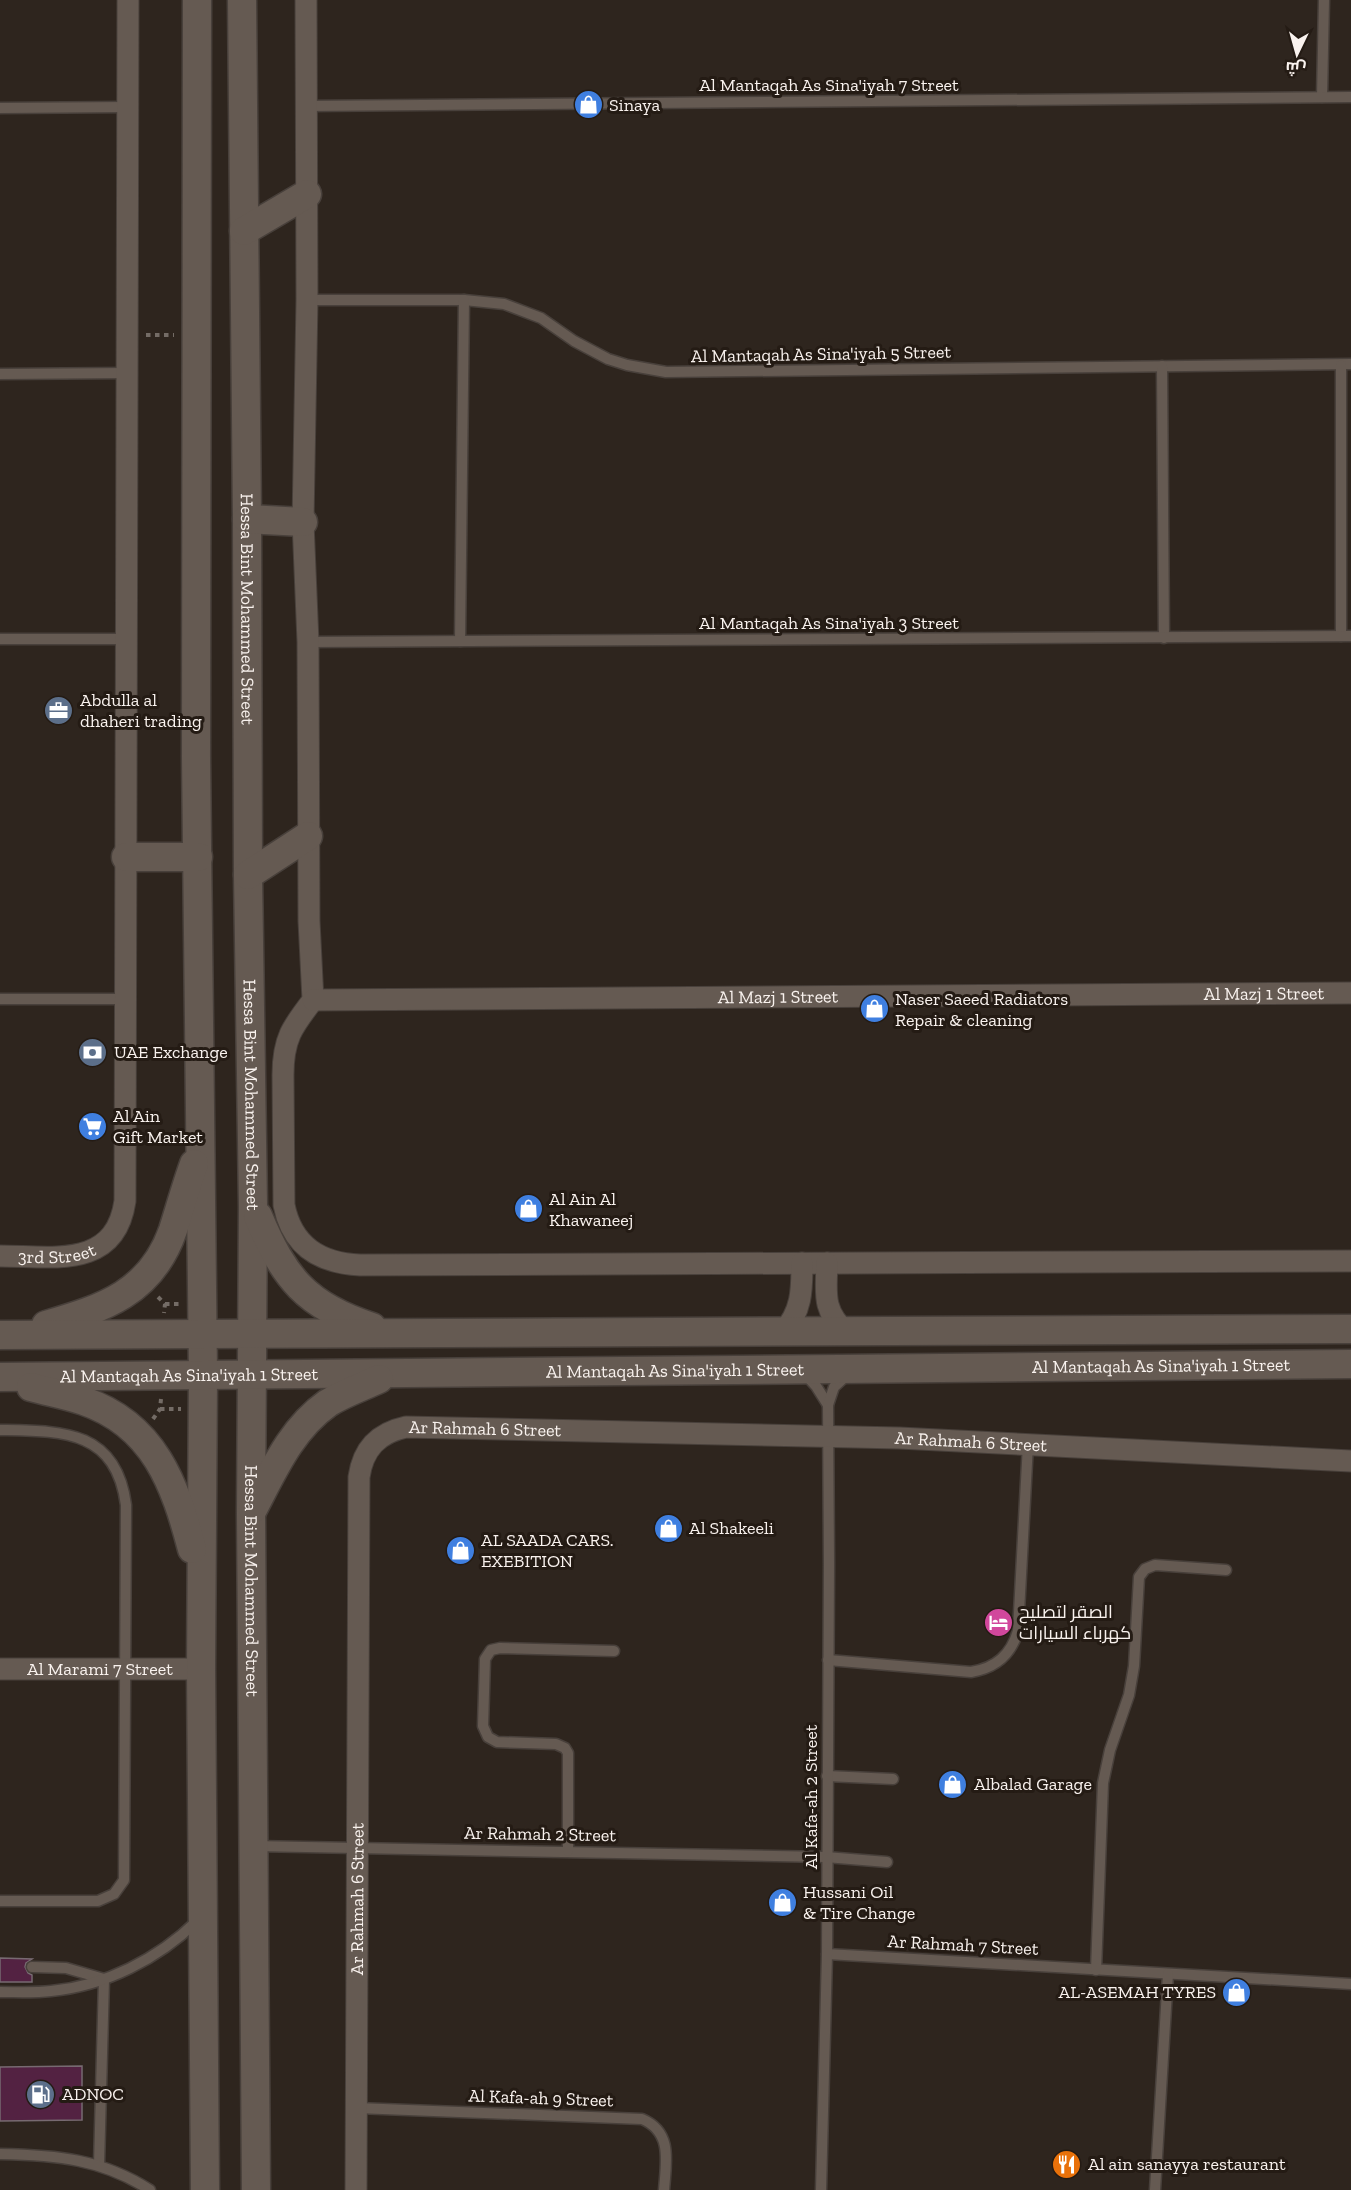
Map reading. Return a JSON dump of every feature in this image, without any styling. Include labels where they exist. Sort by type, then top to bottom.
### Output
[{"type":"main road","points":[[197,0],[198,857],[203,1375],[201,1669],[206,2190]]},
{"type":"main road","name":"Hessa Bint Mohammed Street","points":[[242,0],[248,875],[253,1206],[251,1514],[256,2190]]},
{"type":"main road","points":[[244,231],[307,194]]},
{"type":"main road","points":[[247,519],[303,522]]},
{"type":"main road","points":[[248,875],[308,836]]},
{"type":"main road","points":[[126,857],[198,857]]},
{"type":"main road","points":[[10,1335],[93,1311],[128,1292],[142,1280],[165,1248],[200,1149]]},
{"type":"main road","points":[[253,1206],[280,1264],[304,1291],[329,1311],[345,1319],[394,1334]]},
{"type":"main road","name":"Al Mantaqah As Sina'iyah 1 Street","points":[[10,1335],[1351,1329]]},
{"type":"main road","points":[[1030,1368],[1031,1355],[1038,1344],[1069,1331]]},
{"type":"main road","name":"Al Mantaqah As Sina'iyah 1 Street","points":[[0,1378],[1351,1364]]},
{"type":"main road","points":[[251,1514],[288,1444],[313,1415],[345,1394],[390,1374]]},
{"type":"main road","points":[[0,1378],[83,1400],[114,1415],[141,1437],[162,1464],[173,1487],[183,1513],[202,1583]]},
{"type":"street","points":[[125,999],[128,0]]},
{"type":"street","points":[[306,0],[307,300],[303,522],[308,642],[308,836],[313,1000],[288,1034],[283,1059],[284,1205],[286,1216],[304,1246],[337,1263],[360,1266],[1351,1261]]},
{"type":"street","name":"Al Mazj 1 Street","points":[[313,1000],[1351,993]]},
{"type":"street","name":"3rd Street","points":[[0,1256],[79,1255],[95,1250],[109,1239],[120,1221],[125,1201],[125,999]]},
{"type":"street","points":[[782,1333],[798,1309],[801,1299],[802,1263]]},
{"type":"street","points":[[827,1263],[828,1308],[832,1318],[847,1333]]},
{"type":"street","name":"Ar Rahmah 6 Street","points":[[356,2190],[358,1477],[360,1465],[373,1443],[382,1435],[406,1427],[829,1436],[1351,1461]]},
{"type":"street","name":"Al Marami 7 Street","points":[[0,1669],[201,1669]]},
{"type":"lane","points":[[1322,97],[1324,0]]},
{"type":"lane","name":"Al Mantaqah As Sina'iyah 7 Street","points":[[306,106],[1351,97]]},
{"type":"lane","points":[[0,108],[127,107]]},
{"type":"lane","name":"Al Mantaqah As Sina'iyah 5 Street","points":[[307,300],[484,301],[523,310],[541,318],[574,341],[608,359],[666,372],[1346,365]]},
{"type":"lane","points":[[460,641],[464,300]]},
{"type":"lane","points":[[1346,365],[1346,636]]},
{"type":"lane","points":[[1162,366],[1164,638]]},
{"type":"lane","points":[[0,374],[127,373]]},
{"type":"lane","name":"Al Mantaqah As Sina'iyah 3 Street","points":[[308,642],[1346,636]]},
{"type":"lane","points":[[0,639],[126,639]]},
{"type":"lane","points":[[0,999],[125,999]]},
{"type":"lane","points":[[800,1370],[816,1386],[828,1405]]},
{"type":"lane","points":[[828,1405],[834,1388],[848,1374],[856,1370]]},
{"type":"lane","name":"Al Kafa-ah 2 Street","points":[[820,2190],[827,1954],[828,1405]]},
{"type":"lane","points":[[0,1430],[71,1434],[92,1444],[110,1461],[116,1471],[126,1505],[124,1880],[114,1894],[98,1901],[0,1901]]},
{"type":"lane","points":[[828,1660],[971,1672],[990,1667],[1006,1655],[1012,1648],[1018,1631],[1028,1444]]},
{"type":"lane","points":[[1096,1970],[1103,1784],[1110,1750],[1130,1695],[1139,1577],[1145,1569],[1155,1565],[1226,1570]]},
{"type":"lane","points":[[568,1851],[568,1753],[561,1745],[497,1742],[488,1737],[483,1726],[485,1659],[491,1650],[500,1648],[614,1651]]},
{"type":"lane","points":[[827,1776],[893,1779]]},
{"type":"lane","name":"Ar Rahmah 2 Street","points":[[254,1846],[826,1857],[887,1862]]},
{"type":"lane","points":[[0,1992],[50,1991],[72,1988],[104,1979],[153,1956],[204,1914]]},
{"type":"lane","name":"Ar Rahmah 7 Street","points":[[827,1954],[1351,1984]]},
{"type":"lane","points":[[32,1967],[66,1968],[104,1979]]},
{"type":"lane","points":[[1155,2190],[1168,1974]]},
{"type":"lane","points":[[99,2165],[104,1979]]},
{"type":"lane","name":"Al Kafa-ah 9 Street","points":[[357,2108],[642,2119],[655,2126],[665,2140],[667,2149],[664,2190]]},
{"type":"lane","points":[[0,2154],[64,2157],[99,2165],[150,2190]]},
{"type":"building","points":[[0,1958],[32,1959],[26,1963],[25,1967],[32,1975],[32,1982],[0,1982]]},
{"type":"building","name":"ADNOC","points":[[82,2066],[82,2120],[0,2121],[0,2067]]},
{"type":"place","name":"Sinaya","points":[[588,105]]},
{"type":"place","name":"Abdulla al dhaheri trading","points":[[59,710]]},
{"type":"place","name":"Naser Saeed Radiators Repair & cleaning","points":[[874,1009]]},
{"type":"place","name":"UAE Exchange","points":[[93,1052]]},
{"type":"place","name":"Al Ain Gift Market","points":[[92,1126]]},
{"type":"place","name":"Al Ain Al Khawaneej","points":[[528,1209]]},
{"type":"place","name":"Al Shakeeli","points":[[668,1528]]},
{"type":"place","name":"AL SAADA CARS. EXEBITION","points":[[460,1550]]},
{"type":"place","name":"الصقر لتصليح كهرباء السيارات","points":[[998,1622]]},
{"type":"place","name":"Albalad Garage","points":[[953,1784]]},
{"type":"place","name":"Hussani Oil & Tire Change","points":[[782,1902]]},
{"type":"place","name":"AL-ASEMAH TYRES","points":[[1237,1992]]},
{"type":"place","name":"ADNOC","points":[[41,2094]]},
{"type":"place","name":"Al ain sanayya restaurant","points":[[1067,2164]]}]
